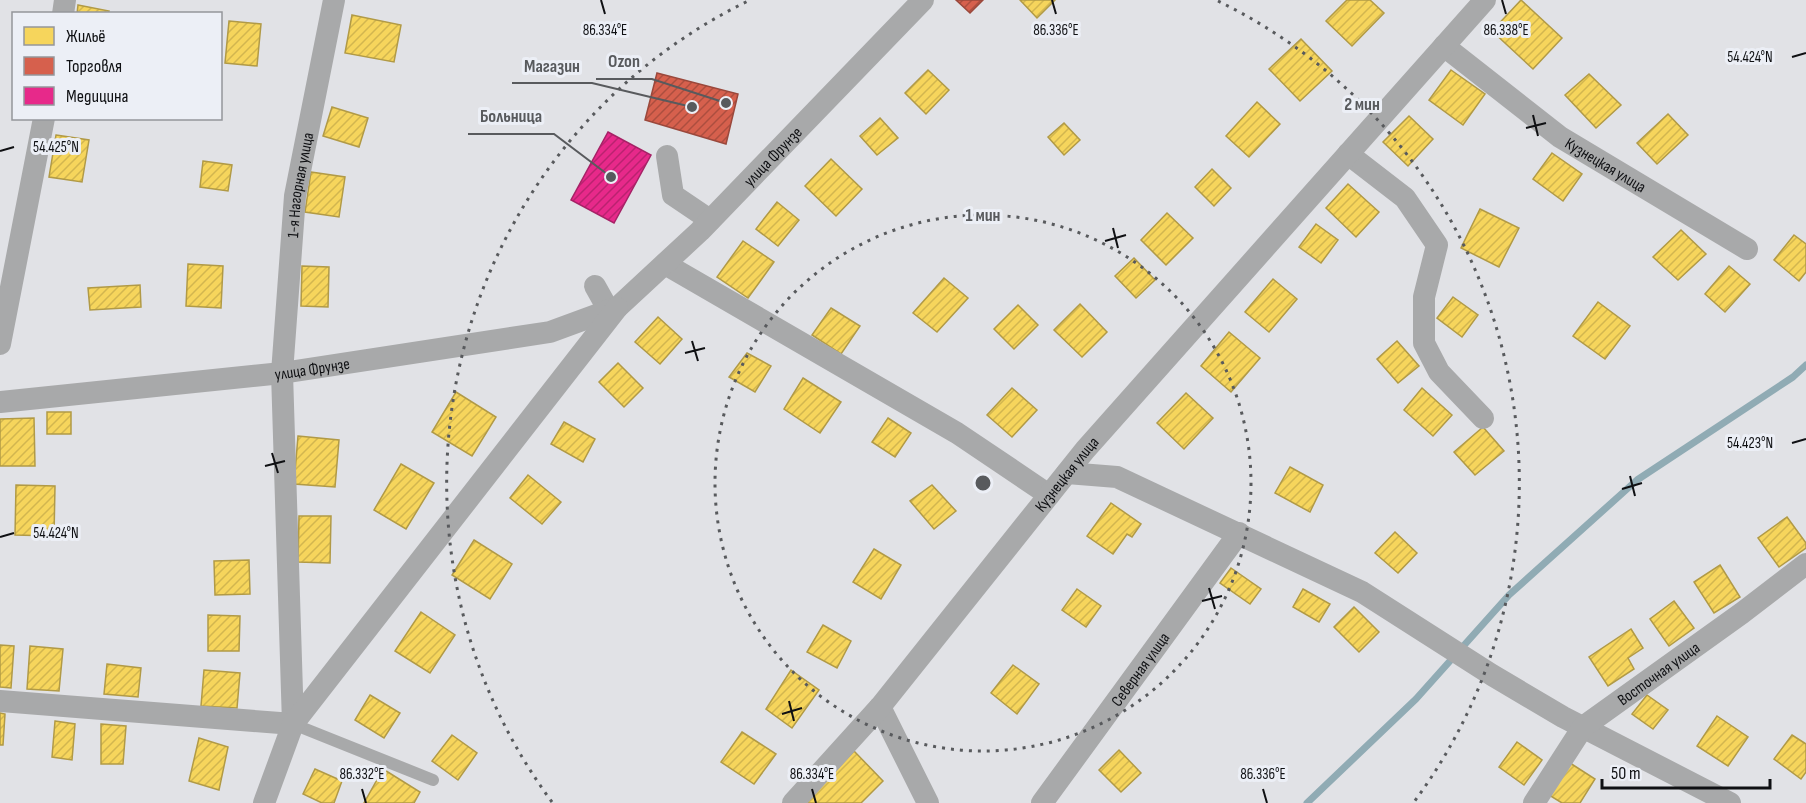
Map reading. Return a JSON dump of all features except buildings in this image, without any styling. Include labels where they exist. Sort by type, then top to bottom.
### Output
[{"type":"street","name":"1-я Нагорная улица","points":[[293,724],[282,373],[295,196],[334,0]]},
{"type":"street","name":"улица Фрунзе","points":[[264,803],[293,724],[613,309],[666,264],[923,0]]},
{"type":"street","name":"Кузнецкая улица","points":[[793,803],[880,707],[1067,473],[1485,0]]},
{"type":"street","name":"Кузнецкая улица","points":[[1444,46],[1560,137],[1747,249]]},
{"type":"street","points":[[0,344],[44,120]]},
{"type":"street","points":[[1348,154],[1405,198],[1437,245],[1424,297],[1424,343],[1439,372],[1483,418]]},
{"type":"street","points":[[667,156],[673,195],[710,220]]},
{"type":"street","points":[[666,264],[957,433],[1049,495]]},
{"type":"street","points":[[595,286],[613,309]]},
{"type":"street","name":"улица Фрунзе","points":[[0,402],[282,373],[550,332],[613,309]]},
{"type":"street","points":[[1067,473],[1117,477],[1362,592],[1563,717],[1730,803]]},
{"type":"street","name":"Северная улица","points":[[1042,803],[1239,534]]},
{"type":"street","name":"Восточная улица","points":[[1534,803],[1583,727],[1806,564]]},
{"type":"street","points":[[0,701],[293,724]]},
{"type":"street","points":[[880,707],[928,803]]},
{"type":"lane","points":[[293,724],[433,780]]},
{"type":"waterway","points":[[1307,803],[1416,699],[1509,595],[1637,480],[1793,377],[1806,365]]},
{"type":"place","name":"Ozon","points":[[726,103]]},
{"type":"place","name":"Магазин","points":[[692,107]]},
{"type":"place","name":"Больница","points":[[611,177]]}]
